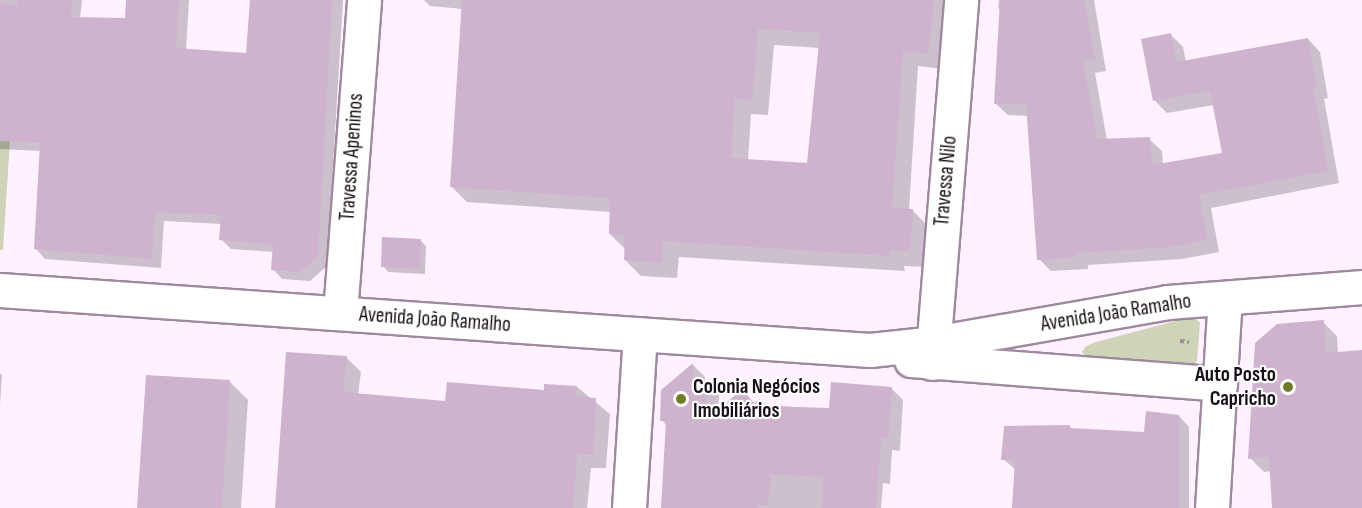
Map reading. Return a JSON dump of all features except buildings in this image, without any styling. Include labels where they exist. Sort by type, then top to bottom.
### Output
[{"type":"street","name":"Travessa Apeninos","points":[[340,313],[364,0]]},
{"type":"street","name":"Travessa Nilo","points":[[933,353],[961,0]]},
{"type":"street","name":"Avenida João Ramalho","points":[[933,353],[1167,302],[1362,287]]},
{"type":"street","name":"Avenida João Ramalho","points":[[0,290],[933,353],[1220,384]]},
{"type":"street","points":[[1212,508],[1226,298]]},
{"type":"street","points":[[629,508],[640,334]]},
{"type":"path","points":[[1167,302],[1180,341],[1178,380]]},
{"type":"green space","points":[[0,141],[10,141],[3,250],[0,250]]},
{"type":"green space","points":[[1194,316],[1200,323],[1197,361],[1192,366],[1086,358],[1082,352],[1086,346],[1096,342]]},
{"type":"place","name":"Auto Posto Capricho","points":[[1288,387]]},
{"type":"place","name":"Colonia Negócios Imobiliários","points":[[681,399]]}]
